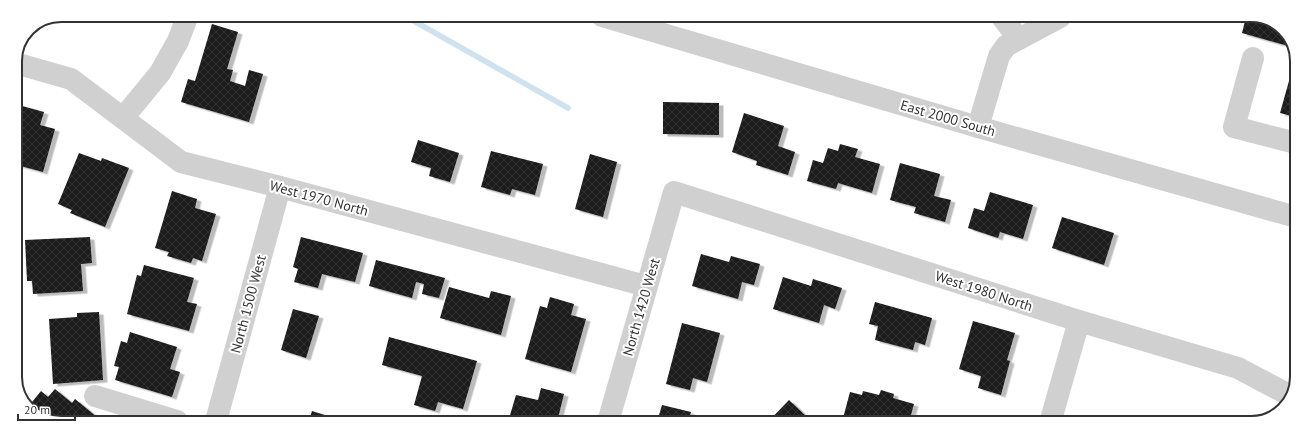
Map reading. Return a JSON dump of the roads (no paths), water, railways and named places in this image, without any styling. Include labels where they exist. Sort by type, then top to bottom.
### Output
[{"type":"street","points":[[123,118],[160,72],[178,41],[185,22]]},
{"type":"street","name":"East 2000 South","points":[[622,22],[978,127],[1290,215]]},
{"type":"street","points":[[1006,22],[1018,38]]},
{"type":"street","points":[[978,127],[999,56],[1006,46],[1018,38],[1050,22]]},
{"type":"street","points":[[1253,58],[1234,127],[1290,141]]},
{"type":"street","name":"West 1970 North","points":[[22,65],[72,79],[181,162],[280,187],[646,286]]},
{"type":"street","name":"North 1500 West","points":[[217,416],[280,187]]},
{"type":"street","name":"North 1420 West","points":[[610,416],[674,192]]},
{"type":"street","name":"West 1980 North","points":[[674,192],[1079,321],[1238,368],[1286,393]]},
{"type":"street","points":[[1052,416],[1079,321]]},
{"type":"street","points":[[95,396],[161,416]]},
{"type":"waterway","points":[[416,22],[568,108]]}]
